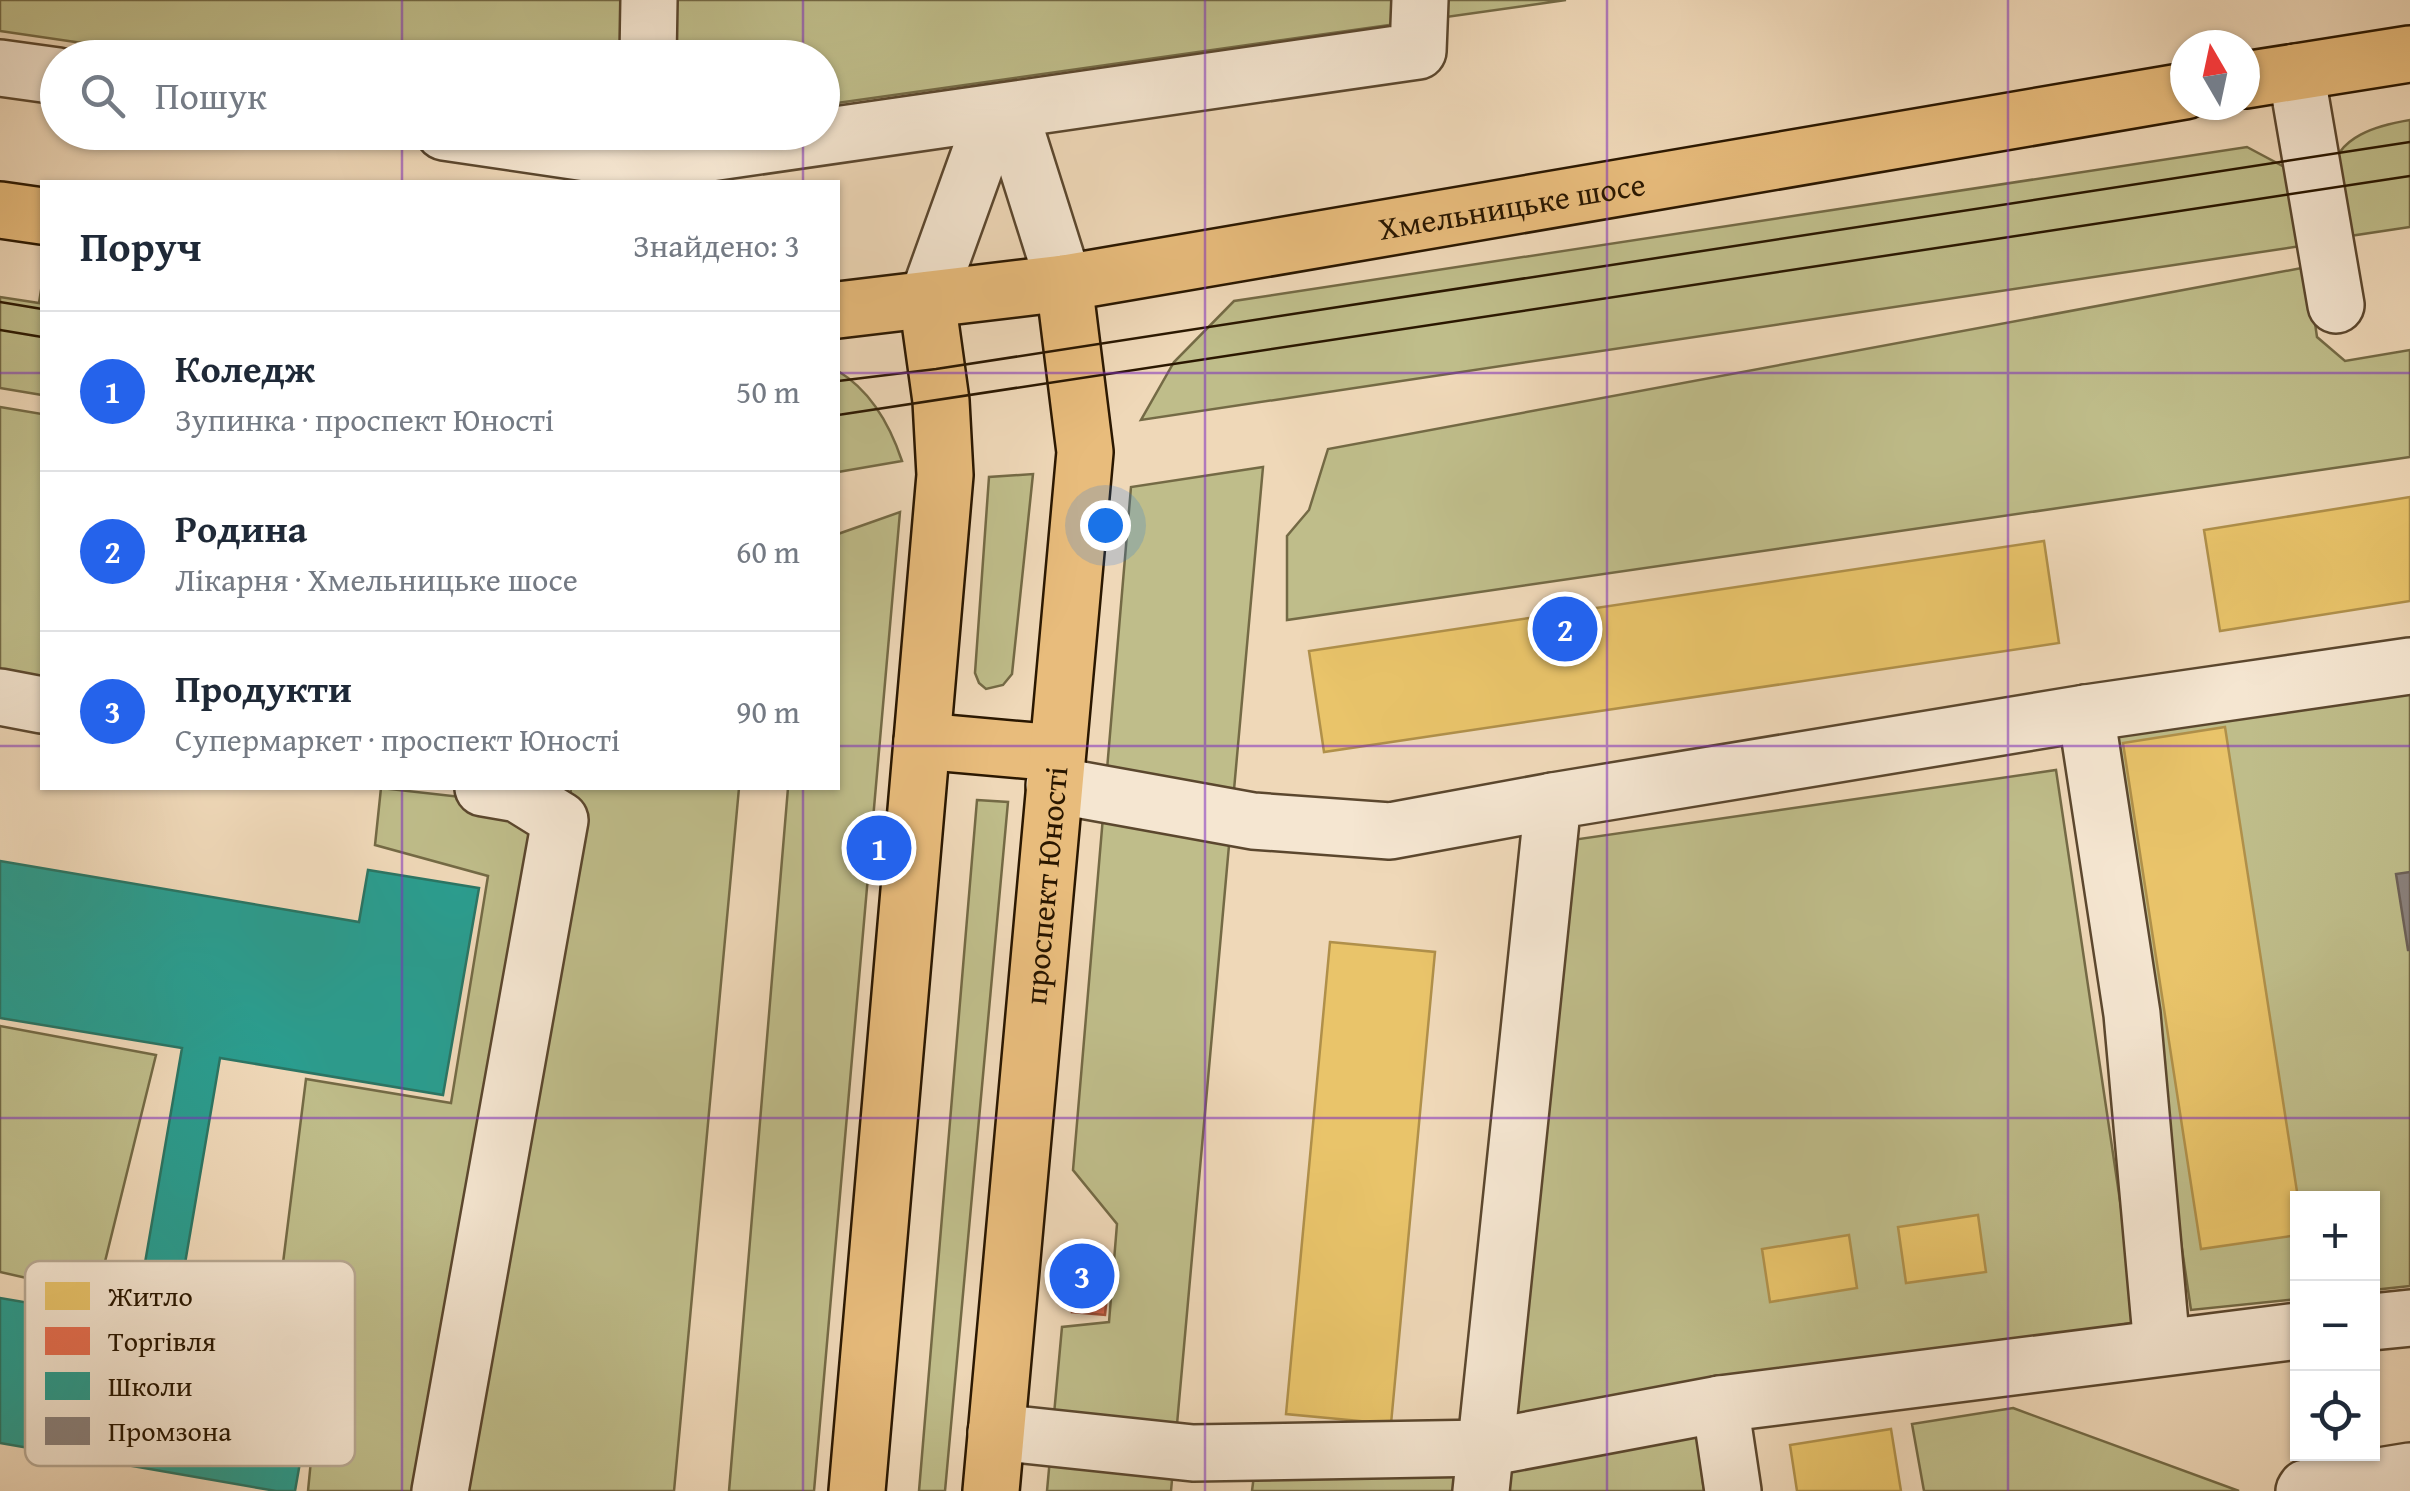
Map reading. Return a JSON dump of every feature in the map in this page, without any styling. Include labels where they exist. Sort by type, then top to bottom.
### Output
[{"type":"main road","points":[[2271,76],[2410,54]]},
{"type":"main road","name":"Хмельницьке шосе","points":[[840,310],[1064,283],[2170,93]]},
{"type":"main road","points":[[0,210],[40,216]]},
{"type":"main road","name":"проспект Юності","points":[[991,1491],[1084,452],[1064,283]]},
{"type":"main road","points":[[857,1491],[944,475],[941,401],[927,300]]},
{"type":"main road","points":[[922,741],[1056,769]]},
{"type":"lane","points":[[648,40],[649,0]]},
{"type":"lane","points":[[840,129],[1002,113],[1418,51],[1420,0]]},
{"type":"lane","points":[[0,68],[40,74]]},
{"type":"lane","points":[[2271,76],[2336,305]]},
{"type":"lane","points":[[1002,113],[1064,283]]},
{"type":"lane","points":[[927,300],[1002,113]]},
{"type":"lane","points":[[1056,769],[1253,820],[1390,831],[2086,713],[2410,666]]},
{"type":"lane","points":[[0,697],[40,705]]},
{"type":"lane","points":[[2086,713],[2132,1014],[2162,1347]]},
{"type":"lane","points":[[440,1491],[560,820],[518,794],[495,790]]},
{"type":"lane","points":[[1483,1469],[1553,801]]},
{"type":"lane","points":[[2380,1321],[2410,1318]]},
{"type":"lane","points":[[996,1432],[1193,1453],[1483,1469],[1720,1404],[2290,1332]]},
{"type":"lane","points":[[1720,1404],[1733,1491]]},
{"type":"lane","points":[[2304,1491],[2410,1472]]},
{"type":"shaded area","points":[[0,0],[1566,0],[840,103],[840,40],[62,40],[0,31]]},
{"type":"shaded area","points":[[2410,120],[2410,227],[2343,237],[2333,174],[2341,150],[2373,129]]},
{"type":"shaded area","points":[[2247,147],[2288,169],[2301,246],[1141,420],[1174,362],[1234,301]]},
{"type":"shaded area","points":[[2307,267],[2317,337],[2345,361],[2410,350],[2410,457],[1287,620],[1287,536],[1309,510],[1328,449]]},
{"type":"shaded area","points":[[0,297],[39,303],[40,297],[40,395],[0,388]]},
{"type":"shaded area","points":[[840,372],[878,410],[902,461],[840,472]]},
{"type":"shaded area","points":[[0,407],[40,414],[40,677],[0,669]]},
{"type":"shaded area","points":[[1263,467],[1171,1491],[1047,1491],[1062,1327],[1109,1322],[1117,1224],[1073,1170],[1131,487]]},
{"type":"shaded area","points":[[1033,474],[1012,674],[1003,685],[986,689],[975,673],[989,477]]},
{"type":"shaded area","points":[[900,512],[814,1491],[729,1491],[788,790],[840,790],[840,533]]},
{"type":"shaded area","points":[[2410,683],[2410,1286],[2380,1289],[2380,1191],[2290,1191],[2290,1300],[2191,1310],[2105,727]]},
{"type":"shaded area","points":[[2056,770],[2138,1322],[1509,1420],[1572,840]]},
{"type":"shaded area","points":[[381,790],[569,809],[571,790],[739,790],[674,1491],[308,1491],[310,1466],[355,1466],[355,1261],[283,1261],[306,1079],[451,1103],[488,876],[375,845]]},
{"type":"shaded area","points":[[977,800],[1008,802],[945,1491],[919,1491]]},
{"type":"shaded area","points":[[0,1026],[156,1055],[105,1261],[25,1261],[25,1278],[0,1272]]},
{"type":"shaded area","points":[[2013,1408],[2239,1491],[1924,1491],[1912,1424]]},
{"type":"shaded area","points":[[1696,1427],[1704,1491],[1252,1491],[1254,1475]]},
{"type":"building: Житло","points":[[2410,497],[2410,601],[2220,631],[2204,530]]},
{"type":"building: Житло","points":[[2044,541],[2059,643],[1324,752],[1309,651]]},
{"type":"building: Житло","points":[[2225,727],[2297,1191],[2290,1191],[2290,1236],[2201,1249],[2123,743]]},
{"type":"building: Житло","points":[[1330,942],[1435,952],[1391,1424],[1286,1414]]},
{"type":"building: Житло","points":[[1978,1215],[1986,1272],[1906,1283],[1898,1227]]},
{"type":"building: Житло","points":[[1849,1235],[1857,1288],[1770,1302],[1762,1249]]},
{"type":"building: Житло","points":[[1891,1429],[1901,1491],[1797,1491],[1790,1445]]},
{"type":"building: Торгівля","points":[[1078,1252],[1111,1256],[1105,1315],[1072,1312]]},
{"type":"building: Школи","points":[[0,861],[359,922],[368,870],[479,888],[443,1095],[220,1058],[185,1261],[145,1261],[182,1048],[0,1018]]},
{"type":"building: Школи","points":[[0,1298],[25,1302],[25,1447],[0,1443]]},
{"type":"building: Школи","points":[[132,1466],[299,1466],[295,1491]]},
{"type":"building: Промзона","points":[[2410,872],[2410,950],[2408,950],[2396,874]]},
{"type":"tram line","points":[[840,381],[2410,142]]},
{"type":"tram line","points":[[840,415],[2410,176]]},
{"type":"tram line","points":[[0,302],[40,309]]},
{"type":"tram line","points":[[0,330],[40,337]]},
{"type":"place","name":"Родина","points":[[1565,629]]},
{"type":"place","name":"Коледж","points":[[879,848]]},
{"type":"place","name":"Продукти","points":[[1082,1276]]}]
